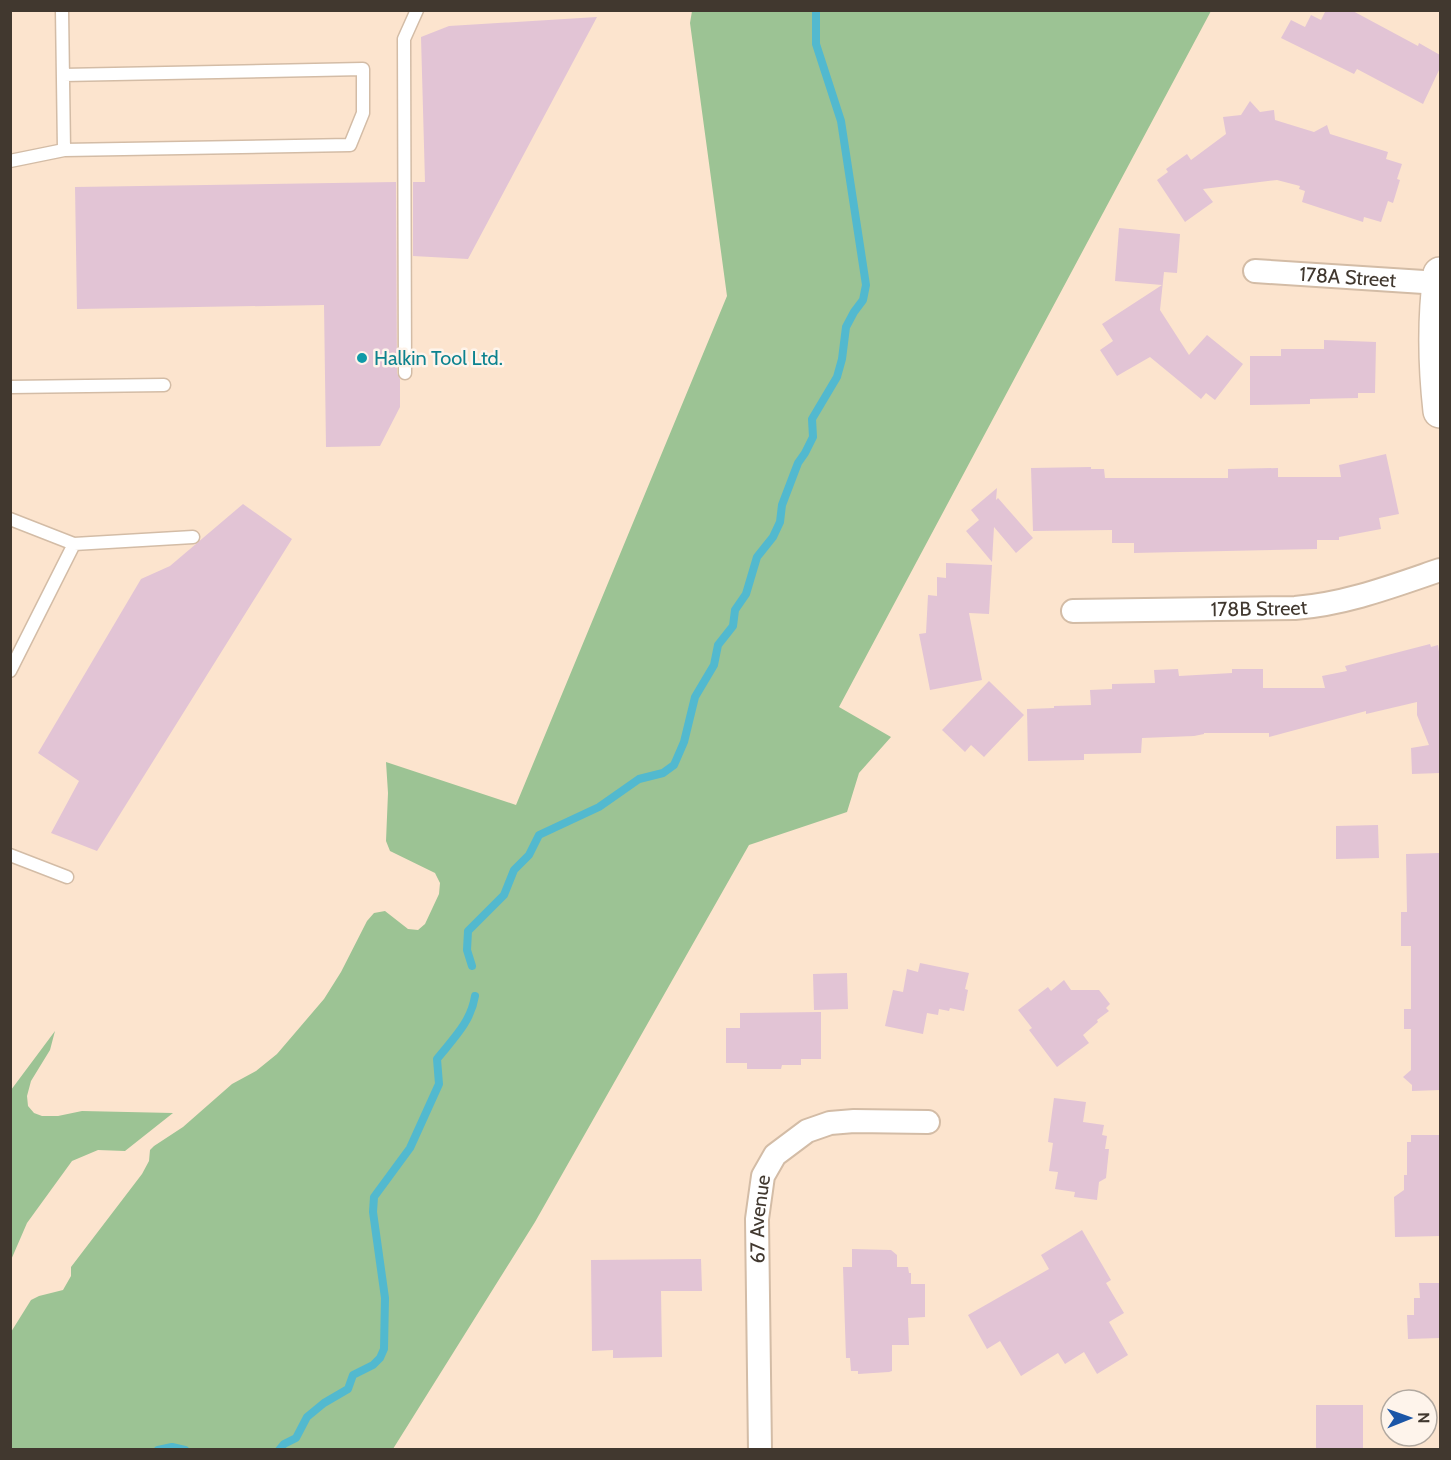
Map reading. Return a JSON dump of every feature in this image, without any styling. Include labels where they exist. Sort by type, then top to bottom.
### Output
[{"type":"street","name":"178A Street","points":[[1255,271],[1440,279]]},
{"type":"street","points":[[1440,279],[1435,328],[1440,411]]},
{"type":"street","name":"178B Street","points":[[1073,611],[1323,606],[1440,570]]},
{"type":"street","name":"67 Avenue","points":[[760,1449],[757,1219],[763,1176],[775,1155],[807,1131],[830,1124],[854,1121],[928,1122]]},
{"type":"lane","points":[[62,10],[64,150]]},
{"type":"lane","points":[[405,373],[404,39],[417,10]]},
{"type":"lane","points":[[10,161],[64,150],[350,145],[363,113],[363,69],[63,75]]},
{"type":"lane","points":[[10,387],[164,385]]},
{"type":"lane","points":[[10,519],[74,544],[193,537]]},
{"type":"lane","points":[[10,671],[74,544]]},
{"type":"lane","points":[[10,855],[67,877]]},
{"type":"green space","points":[[692,11],[1211,11],[839,707],[891,737],[859,773],[847,812],[749,845],[535,1222],[393,1449],[11,1449],[11,1332],[31,1300],[63,1290],[71,1276],[71,1267],[142,1174],[149,1161],[150,1150],[154,1146],[183,1127],[232,1084],[256,1071],[277,1054],[324,999],[341,972],[367,921],[374,913],[385,911],[408,929],[418,930],[425,924],[439,894],[440,883],[435,873],[390,851],[386,841],[388,793],[386,762],[516,805],[727,296],[690,23]]},
{"type":"green space","points":[[55,1031],[50,1050],[31,1081],[27,1096],[28,1106],[34,1113],[42,1116],[58,1116],[82,1111],[173,1113],[125,1151],[98,1150],[72,1161],[27,1223],[11,1260],[11,1090]]},
{"type":"building","points":[[1326,10],[1351,10],[1418,46],[1419,43],[1440,55],[1440,68],[1423,104],[1357,69],[1354,74],[1281,38],[1291,20],[1305,27],[1311,15],[1321,20]]},
{"type":"building","points":[[597,17],[468,259],[413,256],[413,182],[425,182],[421,37],[449,26]]},
{"type":"building","points":[[1250,101],[1260,112],[1274,110],[1275,120],[1314,132],[1327,125],[1330,134],[1388,152],[1386,159],[1402,164],[1393,203],[1388,201],[1381,222],[1364,217],[1363,222],[1302,202],[1305,191],[1299,189],[1300,186],[1277,180],[1203,189],[1213,202],[1185,222],[1157,180],[1168,172],[1166,169],[1187,154],[1191,160],[1226,134],[1223,117],[1241,115]]},
{"type":"building","name":"Halkin Tool Ltd.","points":[[396,182],[397,373],[400,379],[400,407],[380,446],[326,447],[324,305],[77,309],[75,187]]},
{"type":"building","points":[[1119,228],[1180,234],[1177,273],[1164,272],[1160,310],[1189,355],[1207,335],[1243,364],[1215,400],[1206,393],[1201,399],[1150,357],[1117,376],[1100,350],[1113,341],[1102,324],[1162,285],[1115,281]]},
{"type":"building","points":[[1324,340],[1376,342],[1375,393],[1358,393],[1358,398],[1310,399],[1310,404],[1250,405],[1250,356],[1281,356],[1281,349],[1324,349]]},
{"type":"building","points":[[1386,454],[1399,514],[1379,518],[1381,529],[1339,537],[1339,540],[1317,540],[1317,549],[1134,553],[1134,543],[1112,543],[1112,530],[1033,531],[1031,468],[1091,467],[1091,469],[1104,469],[1105,478],[1228,478],[1228,469],[1278,468],[1278,477],[1341,477],[1339,465]]},
{"type":"building","points":[[997,488],[996,500],[998,498],[1033,538],[1016,553],[994,527],[992,562],[966,531],[979,520],[971,510]]},
{"type":"building","points":[[243,504],[292,539],[97,851],[51,833],[79,781],[38,753],[141,579],[170,566]]},
{"type":"building","points":[[946,563],[992,565],[989,614],[969,613],[982,680],[930,690],[919,634],[926,633],[928,595],[937,596],[937,577],[946,578]]},
{"type":"building","points":[[1430,644],[1431,647],[1438,645],[1440,658],[1440,773],[1412,774],[1411,748],[1429,745],[1417,715],[1417,702],[1366,714],[1366,711],[1269,737],[1269,733],[1204,733],[1194,736],[1142,738],[1141,753],[1084,754],[1084,760],[1028,761],[1027,709],[1091,705],[1090,690],[1112,689],[1112,684],[1155,683],[1154,670],[1178,669],[1179,676],[1232,673],[1232,669],[1263,669],[1263,688],[1325,688],[1322,676],[1347,671],[1345,666]]},
{"type":"building","points":[[989,681],[1024,715],[984,757],[971,745],[965,752],[942,730]]},
{"type":"building","points":[[1378,825],[1379,858],[1336,859],[1336,826]]},
{"type":"building","points":[[1440,853],[1440,1090],[1412,1091],[1412,1085],[1403,1077],[1411,1070],[1411,1029],[1404,1029],[1404,1009],[1411,1009],[1411,946],[1401,946],[1401,912],[1407,912],[1406,854]]},
{"type":"building","points":[[920,963],[969,973],[965,989],[968,990],[964,1011],[950,1008],[949,1011],[939,1009],[938,1015],[927,1013],[923,1034],[885,1026],[893,990],[903,992],[907,969],[918,972]]},
{"type":"building","points":[[847,973],[848,1009],[814,1010],[813,974]]},
{"type":"building","points":[[1064,980],[1071,990],[1099,990],[1110,1004],[1106,1008],[1109,1011],[1083,1035],[1089,1043],[1057,1067],[1029,1030],[1032,1028],[1018,1010],[1048,987],[1051,991]]},
{"type":"building","points":[[821,1012],[821,1059],[801,1059],[801,1065],[782,1065],[781,1069],[747,1069],[747,1063],[726,1063],[726,1028],[740,1028],[740,1013]]},
{"type":"building","points":[[1054,1098],[1086,1102],[1083,1122],[1104,1125],[1102,1135],[1107,1136],[1105,1149],[1109,1149],[1106,1178],[1099,1182],[1097,1200],[1074,1197],[1075,1192],[1055,1189],[1058,1172],[1049,1171],[1053,1143],[1048,1142]]},
{"type":"building","points":[[1411,1135],[1440,1135],[1440,1236],[1395,1237],[1394,1197],[1404,1190],[1404,1175],[1407,1175],[1407,1142],[1411,1142]]},
{"type":"building","points":[[1082,1230],[1111,1280],[1106,1283],[1124,1313],[1109,1322],[1128,1355],[1097,1374],[1084,1352],[1065,1364],[1058,1353],[1021,1376],[1000,1341],[987,1349],[968,1315],[1049,1269],[1041,1255]]},
{"type":"building","points":[[852,1249],[891,1250],[897,1255],[897,1267],[908,1267],[911,1273],[911,1284],[925,1284],[925,1317],[908,1318],[909,1345],[892,1345],[892,1371],[889,1372],[858,1374],[858,1371],[851,1371],[850,1358],[846,1358],[843,1267],[852,1267]]},
{"type":"building","points":[[701,1259],[702,1291],[661,1291],[662,1357],[613,1358],[613,1350],[592,1351],[591,1260]]},
{"type":"building","points":[[1419,1283],[1440,1283],[1440,1338],[1408,1339],[1407,1315],[1414,1315],[1414,1298],[1420,1298]]},
{"type":"building","points":[[1316,1405],[1363,1405],[1363,1449],[1316,1449]]},
{"type":"waterway","points":[[472,966],[467,950],[468,931],[504,895],[514,870],[529,855],[539,835],[599,807],[639,779],[663,773],[674,765],[684,742],[695,697],[714,665],[718,645],[733,626],[735,610],[746,594],[757,557],[773,537],[780,522],[782,505],[798,463],[813,437],[812,419],[837,377],[846,327],[863,300],[866,285],[841,121],[816,44],[816,10]]},
{"type":"waterway","points":[[279,1450],[284,1444],[296,1438],[307,1417],[324,1403],[348,1389],[353,1375],[373,1365],[380,1358],[384,1349],[385,1298],[373,1212],[374,1197],[410,1148],[439,1084],[437,1059],[470,1014],[475,996]]},
{"type":"waterway","points":[[158,1450],[172,1447],[185,1450]]},
{"type":"place","name":"Halkin Tool Ltd.","points":[[362,358]]}]
